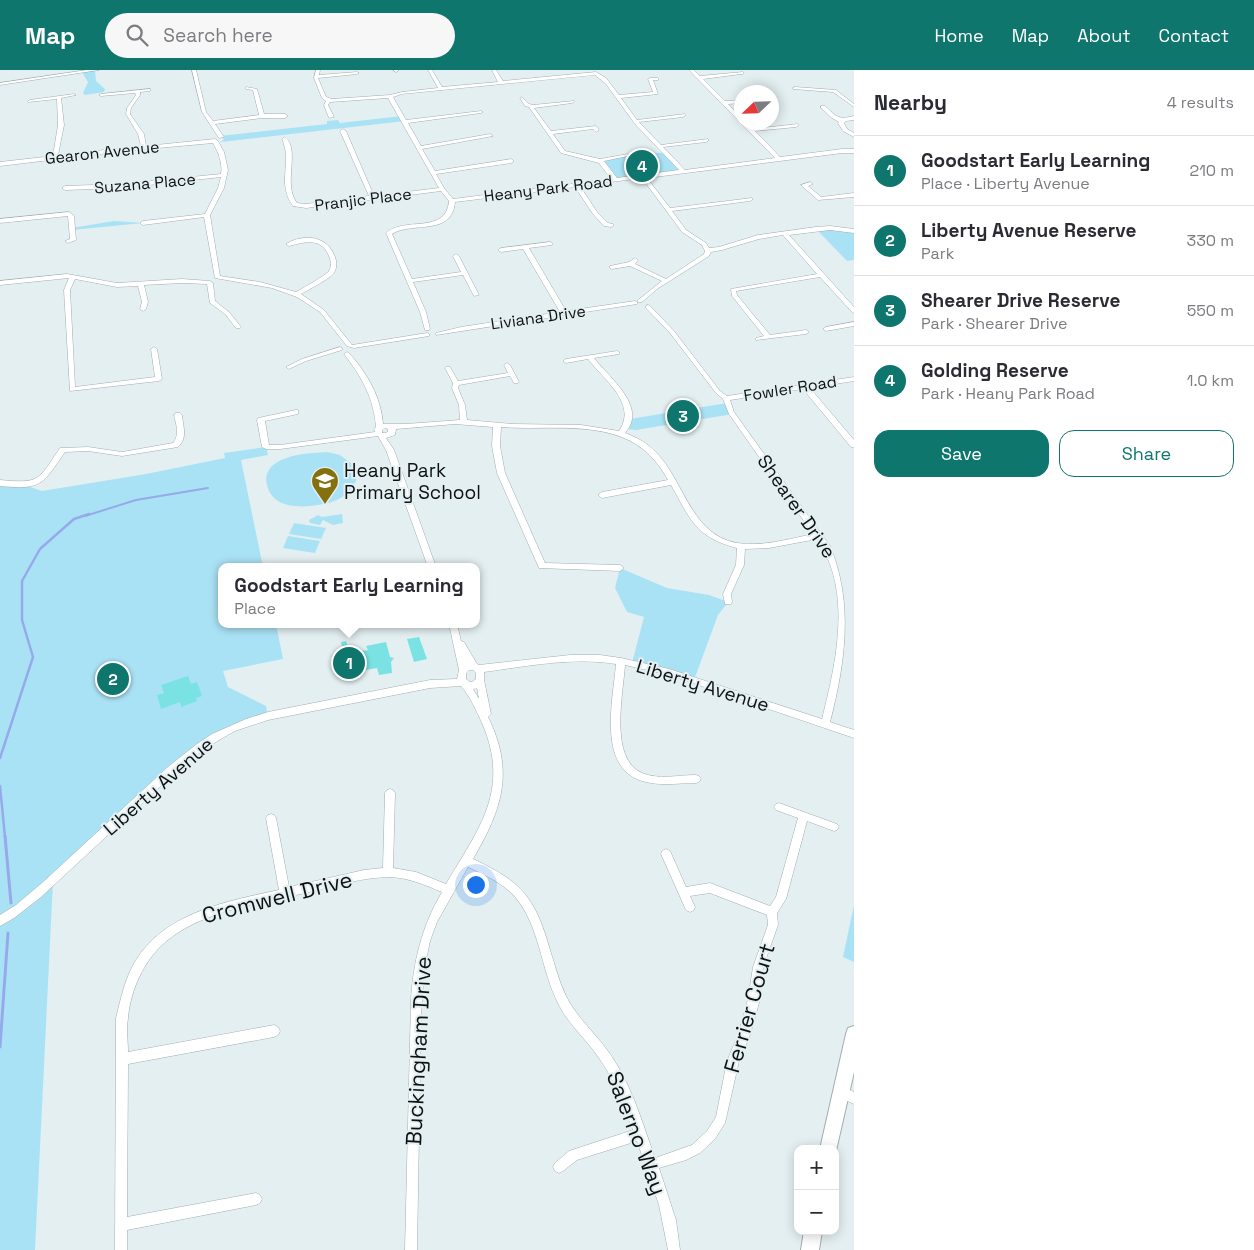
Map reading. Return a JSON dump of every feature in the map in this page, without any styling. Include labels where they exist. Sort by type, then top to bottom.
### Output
[{"type":"main road","points":[[831,1145],[847,1095],[854,1034]]},
{"type":"main road","points":[[810,1250],[812,1235]]},
{"type":"street","points":[[0,84],[97,70]]},
{"type":"street","points":[[194,70],[204,112],[212,125],[222,152],[225,175],[207,215],[216,264],[211,291],[212,302],[230,316],[238,327]]},
{"type":"street","points":[[318,70],[316,77],[324,98],[328,101],[390,96],[400,93],[595,72],[600,75],[618,97],[630,115],[683,171]]},
{"type":"street","points":[[430,70],[441,89]]},
{"type":"street","points":[[494,70],[501,82]]},
{"type":"street","points":[[691,70],[734,114]]},
{"type":"street","points":[[23,73],[26,80]]},
{"type":"street","points":[[316,77],[357,73]]},
{"type":"street","points":[[699,78],[742,73]]},
{"type":"street","points":[[618,97],[656,93],[653,79],[644,80]]},
{"type":"street","points":[[788,86],[794,89],[832,90],[854,106]]},
{"type":"street","points":[[248,88],[258,88],[262,116]]},
{"type":"street","points":[[103,93],[148,90]]},
{"type":"street","points":[[137,91],[138,96],[130,106],[128,114],[141,134],[144,147]]},
{"type":"street","points":[[30,101],[74,95]]},
{"type":"street","points":[[390,96],[442,189],[452,200],[451,212],[441,221],[430,225],[389,232],[432,331]]},
{"type":"street","points":[[56,157],[61,125],[59,98]]},
{"type":"street","points":[[522,98],[527,105],[532,106],[572,102]]},
{"type":"street","points":[[328,101],[327,106],[331,117]]},
{"type":"street","points":[[724,103],[734,102]]},
{"type":"street","points":[[532,106],[531,108],[566,154],[599,161],[626,155]]},
{"type":"street","points":[[822,106],[834,117],[842,121],[854,118]]},
{"type":"street","points":[[405,122],[480,111]]},
{"type":"street","points":[[637,121],[683,115]]},
{"type":"street","points":[[212,125],[262,116],[285,116]]},
{"type":"street","points":[[842,121],[841,124],[845,130],[854,135]]},
{"type":"street","points":[[779,127],[798,125]]},
{"type":"street","points":[[549,133],[594,128]]},
{"type":"street","points":[[752,130],[780,159]]},
{"type":"street","points":[[345,134],[352,135]]},
{"type":"street","points":[[345,134],[372,197]]},
{"type":"street","points":[[420,148],[490,134],[496,141]]},
{"type":"street","name":"Gearon Avenue","points":[[8,162],[217,139]]},
{"type":"street","points":[[661,146],[706,140]]},
{"type":"street","points":[[280,145],[286,141]]},
{"type":"street","name":"Pranjic Place","points":[[286,141],[290,148],[287,186],[293,204],[304,206],[442,189]]},
{"type":"street","name":"Heany Park Road","points":[[452,200],[854,151]]},
{"type":"street","points":[[433,173],[510,158],[518,166]]},
{"type":"street","points":[[599,161],[615,180]]},
{"type":"street","points":[[0,163],[8,162]]},
{"type":"street","name":"Suzana Place","points":[[65,188],[122,186],[225,175]]},
{"type":"street","points":[[644,177],[686,233],[704,244],[708,250]]},
{"type":"street","points":[[577,185],[595,213],[606,225]]},
{"type":"street","points":[[804,185],[820,199],[819,201],[825,207]]},
{"type":"street","points":[[820,199],[854,195]]},
{"type":"street","points":[[668,210],[749,196],[757,203]]},
{"type":"street","points":[[0,220],[69,214],[71,216],[73,240]]},
{"type":"street","points":[[143,223],[207,215]]},
{"type":"street","points":[[708,250],[720,249],[758,237],[825,228],[854,231]]},
{"type":"street","points":[[785,234],[854,311]]},
{"type":"street","points":[[289,244],[314,240],[321,241],[327,246],[334,264],[331,273],[296,294]]},
{"type":"street","points":[[501,250],[550,244]]},
{"type":"street","points":[[525,247],[564,313]]},
{"type":"street","points":[[642,305],[649,292],[707,255],[708,250]]},
{"type":"street","points":[[456,256],[476,295]]},
{"type":"street","points":[[612,267],[633,262],[666,281]]},
{"type":"street","points":[[410,281],[465,273]]},
{"type":"street","points":[[768,337],[734,295],[734,290],[822,275]]},
{"type":"street","points":[[73,276],[67,290],[72,390],[159,379],[154,348]]},
{"type":"street","points":[[0,284],[73,276],[110,284],[238,280],[270,285],[296,294],[323,312],[348,349],[368,384],[378,411],[391,430],[390,450]]},
{"type":"street","points":[[141,284],[145,302],[143,309]]},
{"type":"street","name":"Liviana Drive","points":[[289,367],[304,360],[376,342],[432,331],[616,306],[642,305]]},
{"type":"street","name":"Shearer Drive","points":[[642,305],[672,332],[718,392],[726,398],[731,412],[819,536],[840,571],[847,590],[850,608],[848,638],[825,724]]},
{"type":"street","points":[[826,329],[854,324]]},
{"type":"street","points":[[758,340],[806,332]]},
{"type":"street","points":[[566,361],[617,353]]},
{"type":"street","points":[[590,357],[599,370],[613,383],[630,410],[630,423],[621,434]]},
{"type":"street","points":[[507,365],[516,382]]},
{"type":"street","points":[[448,368],[456,383],[455,388],[462,406],[464,422]]},
{"type":"street","points":[[456,383],[512,374]]},
{"type":"street","name":"Fowler Road","points":[[726,398],[854,379]]},
{"type":"street","points":[[805,386],[854,445]]},
{"type":"street","points":[[378,411],[379,432],[390,450],[431,563]]},
{"type":"street","points":[[296,412],[261,420],[266,447],[280,447],[442,422],[464,422],[497,426],[592,428],[621,434],[637,442],[650,452],[661,464],[702,529],[720,540],[741,547],[766,546],[819,536]]},
{"type":"street","points":[[0,483],[27,486],[37,484],[63,450],[88,449],[122,454],[175,445],[181,438],[178,415]]},
{"type":"street","points":[[497,426],[496,446],[501,473],[542,566],[620,568]]},
{"type":"street","points":[[602,495],[672,482]]},
{"type":"street","points":[[728,602],[727,594],[740,566],[741,547]]},
{"type":"street","name":"Buckingham Drive","points":[[454,628],[462,671],[461,679],[487,722]]},
{"type":"street","name":"Buckingham Drive","points":[[411,1250],[420,960],[433,919],[491,814],[498,785],[497,755],[487,722],[479,674],[457,637]]},
{"type":"street","name":"Liberty Avenue","points":[[430,684],[462,671],[479,674],[570,658],[600,658],[670,672],[854,734]]},
{"type":"street","points":[[621,661],[616,737],[618,753],[625,767],[631,773],[648,779],[696,779]]},
{"type":"street","name":"Liberty Avenue","points":[[0,921],[39,893],[196,748],[220,733],[268,716],[430,684],[472,684],[479,674]]},
{"type":"street","points":[[388,871],[390,793]]},
{"type":"street","points":[[778,807],[834,827]]},
{"type":"street","name":"Ferrier Court","points":[[651,1165],[696,1149],[711,1135],[721,1119],[733,1061],[744,1035],[754,999],[758,967],[773,925],[772,912],[781,899],[803,817]]},
{"type":"street","points":[[271,818],[284,894]]},
{"type":"street","points":[[666,854],[690,907]]},
{"type":"street","name":"Salerno Way","points":[[466,861],[502,879],[520,895],[526,904],[534,920],[562,1000],[575,1022],[607,1059],[621,1084],[651,1165],[673,1234],[674,1250]]},
{"type":"street","name":"Cromwell Drive","points":[[121,1250],[122,1018],[126,994],[139,967],[160,940],[177,927],[204,913],[364,875],[388,871],[421,878],[448,890]]},
{"type":"street","points":[[684,892],[710,888],[772,912]]},
{"type":"street","points":[[122,1059],[274,1031]]},
{"type":"street","points":[[559,1166],[573,1155],[640,1134]]},
{"type":"street","points":[[121,1225],[256,1199]]},
{"type":"shaded area","points":[[95,70],[96,81],[105,89],[104,92],[85,95],[83,93],[88,82],[82,72]]},
{"type":"shaded area","points":[[402,116],[405,121],[221,142],[224,139],[220,136],[327,124],[327,121],[338,120],[340,123]]},
{"type":"shaded area","points":[[667,152],[683,171],[615,180],[602,159]]},
{"type":"shaded area","points":[[114,221],[143,223],[72,230],[72,228]]},
{"type":"shaded area","points":[[816,229],[854,231],[854,260],[847,261]]},
{"type":"shaded area","points":[[727,403],[733,414],[636,430],[626,429],[630,419]]},
{"type":"shaded area","points":[[266,447],[268,455],[241,460],[262,563],[218,563],[218,628],[277,628],[283,659],[223,671],[228,687],[266,706],[268,716],[209,739],[53,881],[35,1250],[0,1250],[0,483],[27,486],[42,491],[146,474],[225,458],[224,453]]},
{"type":"shaded area","points":[[327,452],[340,455],[356,467],[356,481],[350,490],[338,500],[315,505],[298,506],[282,503],[270,493],[266,482],[267,475],[271,467],[276,463],[298,455]]},
{"type":"shaded area","points":[[342,514],[343,523],[333,525],[323,520],[320,525],[310,523],[309,520],[318,515],[322,517]]},
{"type":"shaded area","points":[[294,523],[326,528],[321,539],[289,534]]},
{"type":"shaded area","points":[[288,536],[320,541],[315,553],[283,548]]},
{"type":"shaded area","points":[[620,568],[667,588],[709,595],[728,602],[718,615],[694,680],[632,663],[644,617],[627,612],[615,588]]},
{"type":"shaded area","points":[[854,905],[854,962],[843,957]]},
{"type":"building","points":[[419,637],[427,659],[414,662],[407,639]]},
{"type":"building","points":[[346,641],[350,653],[368,650],[366,646],[386,642],[390,657],[394,658],[391,662],[392,673],[379,675],[377,668],[337,675],[333,657],[344,655],[341,642]]},
{"type":"building","points":[[188,676],[191,684],[197,682],[202,696],[196,698],[197,701],[181,707],[180,702],[161,709],[157,695],[164,693],[161,685]]},
{"type":"waterway","points":[[85,516],[136,500],[208,488]]},
{"type":"waterway","points":[[0,758],[33,657],[22,620],[22,581],[40,549],[74,519],[89,514]]},
{"type":"waterway","points":[[0,786],[5,837]]},
{"type":"waterway","points":[[5,836],[11,903]]},
{"type":"waterway","points":[[0,1047],[8,933]]},
{"type":"place","name":"Golding Reserve","points":[[642,166]]},
{"type":"place","name":"Shearer Drive Reserve","points":[[683,416]]},
{"type":"place","name":"Heany Park Primary School","points":[[325,505]]},
{"type":"place","name":"Goodstart Early Learning","points":[[349,663]]},
{"type":"place","name":"Liberty Avenue Reserve","points":[[113,679]]}]
